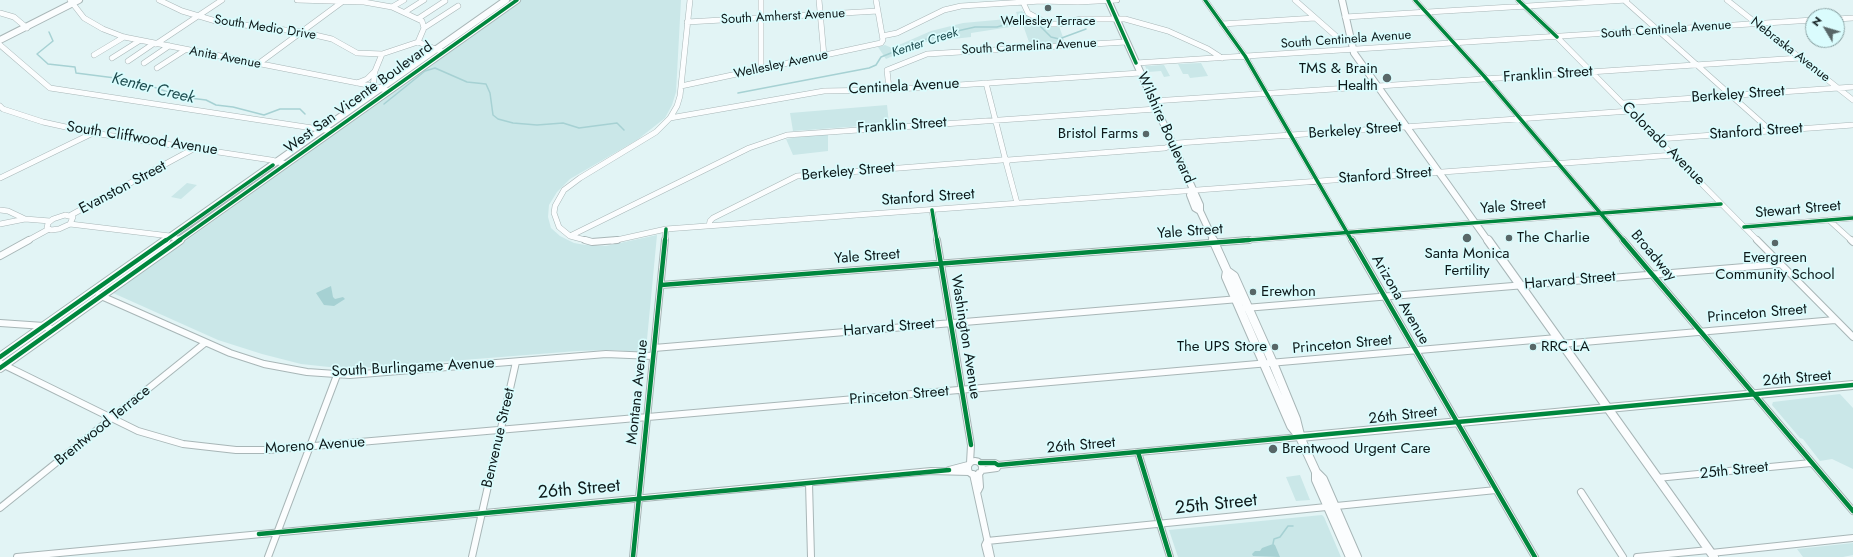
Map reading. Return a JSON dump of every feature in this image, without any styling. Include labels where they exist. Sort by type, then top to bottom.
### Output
[{"type":"main road","points":[[0,40],[27,28],[71,2],[79,0]]},
{"type":"main road","name":"West San Vicente Boulevard","points":[[0,357],[506,0]]},
{"type":"main road","name":"West San Vicente Boulevard","points":[[1,365],[53,330],[517,0]]},
{"type":"main road","name":"Wilshire Boulevard","points":[[1108,0],[1172,146],[1201,207],[1200,211],[1216,242],[1227,271],[1226,277],[1236,300],[1244,308],[1269,364],[1292,426],[1300,437],[1316,472],[1323,479],[1331,507],[1349,547],[1358,557]]},
{"type":"main road","points":[[1342,0],[1352,50],[1711,553]]},
{"type":"main road","name":"Wilshire Boulevard","points":[[1227,271],[1234,276],[1244,299],[1244,308]]},
{"type":"main road","name":"26th Street","points":[[1300,437],[1853,386]]},
{"type":"main road","name":"Wilshire Boulevard","points":[[1349,547],[1350,557]]},
{"type":"street","name":"South Medio Drive","points":[[159,0],[198,17],[234,24],[302,32],[332,39],[357,53],[382,54],[418,42]]},
{"type":"street","points":[[128,60],[198,17],[222,0]]},
{"type":"street","points":[[297,0],[366,1],[380,4],[392,7],[419,18],[422,21],[424,28]]},
{"type":"street","points":[[380,4],[386,0]]},
{"type":"street","points":[[392,7],[404,0]]},
{"type":"street","points":[[405,12],[424,0]]},
{"type":"street","points":[[666,229],[608,242],[592,242],[570,236],[559,227],[554,213],[555,206],[564,190],[580,178],[646,139],[670,118],[677,106],[681,86],[690,0]]},
{"type":"street","points":[[761,0],[761,69]]},
{"type":"street","points":[[820,0],[824,56]]},
{"type":"street","points":[[876,0],[882,36],[897,33],[950,8],[1022,1],[1117,0]]},
{"type":"street","name":"Arizona Avenue","points":[[1205,0],[1245,56],[1535,557]]},
{"type":"street","points":[[1295,0],[1337,37],[1350,40]]},
{"type":"street","name":"Broadway","points":[[1415,0],[1470,61],[1699,331],[1746,389],[1754,395],[1853,512]]},
{"type":"street","name":"Colorado Avenue","points":[[1518,0],[1558,37],[1622,104],[1853,337]]},
{"type":"street","points":[[1345,17],[1625,0],[1771,131]]},
{"type":"street","name":"Nebraska Avenue","points":[[1727,0],[1853,100]]},
{"type":"street","points":[[258,64],[346,1]]},
{"type":"street","points":[[419,18],[445,1]]},
{"type":"street","points":[[1022,1],[1028,13],[1051,25],[1079,20],[1125,19],[1168,32],[1208,49],[1222,58]]},
{"type":"street","name":"Anita Avenue","points":[[71,2],[78,12],[92,23],[103,29],[138,41],[373,86],[389,91]]},
{"type":"street","points":[[443,52],[418,42],[424,28],[458,6]]},
{"type":"street","name":"South Amherst Avenue","points":[[688,22],[878,11]]},
{"type":"street","points":[[0,14],[14,17],[27,28]]},
{"type":"street","points":[[1222,24],[1315,18]]},
{"type":"street","name":"South Centinela Avenue","points":[[1136,63],[1805,21]]},
{"type":"street","name":"Wellesley Avenue","points":[[681,86],[881,43],[883,40],[882,36]]},
{"type":"street","points":[[94,55],[124,37]]},
{"type":"street","points":[[112,58],[138,41]]},
{"type":"street","name":"South Carmelina Avenue","points":[[889,89],[887,70],[917,57],[938,53],[1126,42]]},
{"type":"street","points":[[0,45],[50,88],[332,131]]},
{"type":"street","points":[[144,63],[169,46]]},
{"type":"street","points":[[158,68],[185,50]]},
{"type":"street","points":[[373,86],[375,71],[382,54]]},
{"type":"street","name":"Franklin Street","points":[[1153,101],[1800,58]]},
{"type":"street","points":[[357,83],[367,79],[375,71]]},
{"type":"street","name":"Centinela Avenue","points":[[670,118],[824,90],[889,89],[1140,73]]},
{"type":"street","points":[[986,83],[1017,203]]},
{"type":"street","name":"Berkeley Street","points":[[1622,104],[1853,87]]},
{"type":"street","name":"South Cliffwood Avenue","points":[[1,108],[43,122],[93,133],[279,161],[286,164]]},
{"type":"street","name":"Franklin Street","points":[[570,236],[756,144],[787,135],[1156,109]]},
{"type":"street","name":"Berkeley Street","points":[[709,226],[713,218],[797,176],[807,174],[1164,148],[1178,143],[1630,111]]},
{"type":"street","name":"Stanford Street","points":[[1658,139],[1853,125]]},
{"type":"street","points":[[0,178],[93,133]]},
{"type":"street","name":"Evanston Street","points":[[50,221],[61,215],[71,215],[195,148]]},
{"type":"street","name":"Stanford Street","points":[[666,229],[1674,155]]},
{"type":"street","name":"Yale Street","points":[[661,286],[1722,204]]},
{"type":"street","points":[[0,210],[8,211],[25,219]]},
{"type":"street","name":"Washington Avenue","points":[[932,210],[975,468],[976,488],[978,491],[987,541],[990,545],[991,557]]},
{"type":"street","points":[[70,224],[73,219],[71,215]]},
{"type":"street","name":"Stewart Street","points":[[1744,227],[1853,218]]},
{"type":"street","points":[[0,224],[25,219],[50,221],[47,226],[49,229]]},
{"type":"street","points":[[1829,220],[1853,242]]},
{"type":"street","points":[[0,256],[49,229],[59,229],[70,224],[170,236],[180,240]]},
{"type":"street","name":"Montana Avenue","points":[[633,557],[666,229]]},
{"type":"street","name":"Harvard Street","points":[[1244,308],[1780,264]]},
{"type":"street","name":"South Burlingame Avenue","points":[[92,292],[230,353],[264,364],[307,372],[337,375],[606,354],[653,356]]},
{"type":"street","name":"Harvard Street","points":[[654,348],[1244,299]]},
{"type":"street","name":"Princeton Street","points":[[647,418],[1416,351],[1835,320]]},
{"type":"street","points":[[0,323],[44,326],[53,330]]},
{"type":"street","name":"Brentwood Terrace","points":[[0,507],[205,343]]},
{"type":"street","name":"Benvenue Street","points":[[472,557],[516,362]]},
{"type":"street","name":"Moreno Avenue","points":[[1,365],[138,431],[190,445],[236,450],[268,450],[310,447],[647,418]]},
{"type":"street","points":[[268,557],[337,375]]},
{"type":"street","name":"26th Street","points":[[17,557],[51,556],[278,532],[949,470],[996,468],[998,465],[1300,437]]},
{"type":"street","points":[[1138,452],[1170,557]]},
{"type":"street","name":"25th Street","points":[[1657,478],[1812,463]]},
{"type":"street","points":[[808,483],[811,557]]},
{"type":"street","name":"25th Street","points":[[987,541],[1160,525],[1496,490]]},
{"type":"street","points":[[1581,492],[1623,557]]},
{"type":"street","points":[[1637,557],[1711,553],[1853,538]]},
{"type":"street","name":"Washington Avenue","points":[[987,541],[985,545],[988,557]]},
{"type":"shaded area","points":[[521,0],[681,0],[676,92],[672,105],[665,118],[637,140],[570,179],[557,192],[549,205],[548,217],[551,228],[560,236],[574,243],[606,246],[657,235],[646,350],[638,352],[614,350],[577,351],[362,368],[329,367],[301,364],[262,354],[218,340],[113,293]]},
{"type":"shaded area","points":[[1022,11],[1041,23],[1059,26],[1065,43],[1030,45],[1023,25],[971,33],[971,37],[925,42],[886,59],[878,47],[885,45],[892,48],[931,31],[963,23],[1018,18],[1016,12]]},
{"type":"shaded area","points":[[1201,63],[1208,76],[1190,78],[1188,74],[1183,74],[1178,64]]},
{"type":"shaded area","points":[[1164,65],[1170,76],[1164,77],[1161,71],[1148,72],[1145,66]]},
{"type":"shaded area","points":[[887,105],[889,124],[793,131],[790,113]]},
{"type":"shaded area","points":[[812,135],[828,135],[828,151],[793,155],[786,139]]},
{"type":"shaded area","points":[[275,165],[280,167],[182,236],[177,234]]},
{"type":"shaded area","points":[[187,183],[197,185],[181,199],[171,197]]},
{"type":"shaded area","points":[[331,286],[333,297],[335,299],[343,297],[345,299],[334,306],[324,305],[316,293]]},
{"type":"shaded area","points":[[1840,394],[1853,408],[1853,469],[1832,459],[1820,461],[1803,439],[1800,438],[1772,405],[1773,402]]},
{"type":"shaded area","points":[[1300,475],[1310,500],[1296,501],[1286,477]]},
{"type":"shaded area","points":[[1322,515],[1341,557],[1178,557],[1169,530]]},
{"type":"shaded area","points":[[1853,543],[1853,555],[1843,557],[1803,557],[1797,549]]},
{"type":"shaded area","points":[[1273,544],[1275,545],[1280,557],[1253,556],[1252,554],[1255,551],[1260,551],[1262,548]]},
{"type":"waterway","name":"Kenter Creek","points":[[738,93],[869,68],[876,65],[881,57],[906,47],[935,36],[975,27],[997,27],[1011,23],[1026,22],[1039,25],[1051,37],[1059,39],[1086,29]]},
{"type":"waterway","name":"Kenter Creek","points":[[49,32],[53,41],[37,54],[48,64],[75,67],[76,73],[123,79],[148,85],[182,97],[206,100],[216,105],[233,107],[264,115],[280,109],[300,109],[305,114]]},
{"type":"waterway","name":"Kenter Creek","points":[[384,104],[425,71],[435,68],[467,82],[486,84],[490,93],[493,115],[498,119],[513,123],[537,125],[563,123],[579,128],[617,123],[624,130]]},
{"type":"waterway","points":[[1273,544],[1274,539],[1280,537],[1288,526],[1293,526]]},
{"type":"cycle path","points":[[0,368],[517,0]]},
{"type":"cycle path","points":[[1108,0],[1136,63]]},
{"type":"cycle path","points":[[1205,0],[1245,56],[1535,557]]},
{"type":"cycle path","points":[[1415,0],[1484,76],[1853,511]]},
{"type":"cycle path","points":[[1518,0],[1557,37]]},
{"type":"cycle path","points":[[0,357],[273,165]]},
{"type":"cycle path","points":[[661,285],[1721,204]]},
{"type":"cycle path","points":[[932,210],[971,445]]},
{"type":"cycle path","points":[[1744,227],[1853,218]]},
{"type":"cycle path","points":[[633,557],[666,229]]},
{"type":"cycle path","points":[[980,463],[995,463],[998,465],[1853,385]]},
{"type":"cycle path","points":[[1138,452],[1170,557]]},
{"type":"cycle path","points":[[259,534],[949,470]]},
{"type":"place","name":"Wellesley Terrace","points":[[1048,8]]},
{"type":"place","name":"TMS & Brain Health","points":[[1387,78]]},
{"type":"place","name":"Bristol Farms","points":[[1146,134]]},
{"type":"place","name":"Santa Monica Fertility","points":[[1467,238]]},
{"type":"place","name":"The Charlie","points":[[1509,238]]},
{"type":"place","name":"Evergreen Community School","points":[[1775,243]]},
{"type":"place","name":"Erewhon","points":[[1253,292]]},
{"type":"place","name":"The UPS Store","points":[[1275,347]]},
{"type":"place","name":"RRC LA","points":[[1533,347]]},
{"type":"place","name":"Brentwood Urgent Care","points":[[1273,449]]}]
